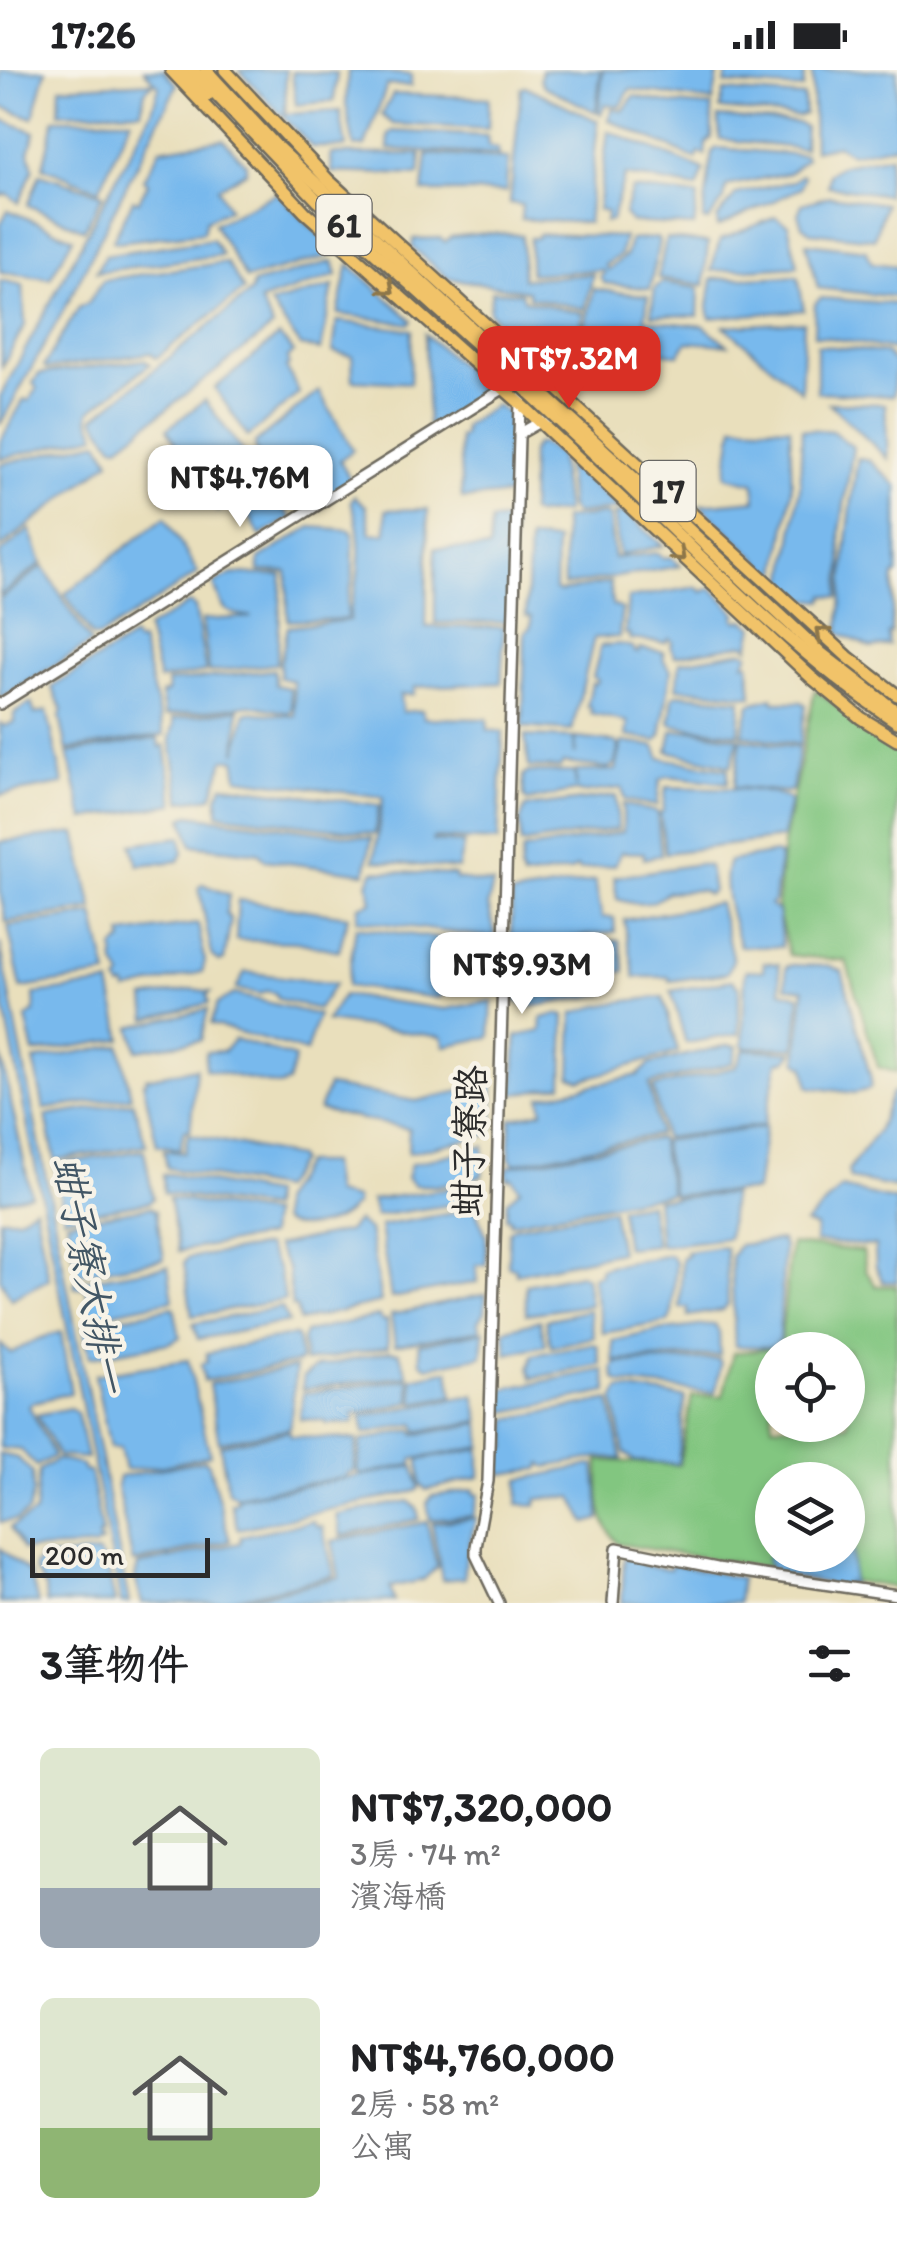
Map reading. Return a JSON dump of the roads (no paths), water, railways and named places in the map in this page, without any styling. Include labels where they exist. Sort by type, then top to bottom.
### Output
[{"type":"main road","name":"17","points":[[172,70],[305,212],[520,403],[835,698],[897,740]]},
{"type":"main road","points":[[183,70],[268,157],[320,196]]},
{"type":"main road","name":"61","points":[[194,70],[320,196],[507,367],[821,653],[897,712]]},
{"type":"main road","name":"61","points":[[206,70],[320,196]]},
{"type":"main road","points":[[217,70],[320,196]]},
{"type":"main road","name":"17","points":[[225,70],[328,180],[848,657],[897,695]]},
{"type":"main road","name":"61","points":[[586,439],[782,630],[841,683],[897,722]]},
{"type":"street","points":[[0,704],[534,369]]},
{"type":"street","name":"蚶子寮路","points":[[499,1603],[476,1555],[476,1546],[488,1481],[493,1358],[518,434],[520,403],[534,369]]},
{"type":"street","points":[[540,422],[550,406],[551,384]]},
{"type":"street","points":[[518,434],[580,409]]},
{"type":"street","points":[[613,1603],[617,1548],[717,1568],[897,1595]]},
{"type":"water","points":[[0,70],[46,70],[33,118],[0,106]]},
{"type":"water","points":[[144,70],[164,70],[177,85],[68,302],[0,425],[0,397],[152,111],[159,86]]},
{"type":"water","points":[[239,70],[286,70],[285,114],[340,111],[346,147],[312,147]]},
{"type":"water","points":[[542,70],[601,70],[596,112],[544,86],[540,79]]},
{"type":"water","points":[[603,70],[714,70],[718,75],[713,102],[630,89],[621,106],[605,104],[601,115],[598,113]]},
{"type":"water","points":[[728,70],[805,70],[803,89],[725,84]]},
{"type":"water","points":[[812,70],[897,70],[897,145],[851,154],[837,145],[814,150]]},
{"type":"water","points":[[348,71],[411,75],[411,86],[387,85],[365,146],[354,147],[346,104]]},
{"type":"water","points":[[292,72],[337,73],[334,101],[296,105]]},
{"type":"water","points":[[154,82],[145,91],[141,111],[59,113],[60,87]]},
{"type":"water","points":[[525,86],[598,121],[588,223],[521,219],[522,205],[510,203],[521,88]]},
{"type":"water","points":[[724,91],[804,97],[805,114],[797,117],[720,109]]},
{"type":"water","points":[[393,94],[489,98],[488,129],[393,124],[382,115]]},
{"type":"water","points":[[634,96],[712,107],[712,138],[706,143],[705,155],[699,153],[696,159],[609,120],[612,108],[623,111]]},
{"type":"water","points":[[718,117],[798,123],[805,127],[804,149],[720,139]]},
{"type":"water","points":[[0,119],[35,132],[29,152],[33,169],[19,203],[8,194],[0,195]]},
{"type":"water","points":[[54,119],[131,119],[99,190],[43,167]]},
{"type":"water","points":[[393,131],[487,136],[488,146],[498,149],[499,155],[388,149],[389,134]]},
{"type":"water","points":[[608,131],[704,170],[697,188],[625,175],[611,221],[605,222],[607,212],[598,210]]},
{"type":"water","points":[[223,139],[246,164],[246,172],[218,188],[229,209],[206,220],[203,232],[113,240],[133,200],[139,201],[148,183],[144,180],[160,149]]},
{"type":"water","points":[[717,148],[805,155],[806,159],[789,173],[726,186],[724,199],[708,221],[703,220],[712,152]]},
{"type":"water","points":[[331,154],[421,154],[419,175],[332,172]]},
{"type":"water","points":[[427,154],[508,159],[506,192],[423,192]]},
{"type":"water","points":[[890,156],[886,195],[828,186],[829,173],[843,165]]},
{"type":"water","points":[[40,174],[103,194],[84,230],[28,205]]},
{"type":"water","points":[[801,175],[801,188],[718,227],[717,219],[736,194],[794,181]]},
{"type":"water","points":[[632,189],[698,196],[694,226],[631,222],[624,215]]},
{"type":"water","points":[[277,193],[331,246],[329,256],[246,279],[214,224]]},
{"type":"water","points":[[830,196],[885,204],[874,239],[810,232],[802,226],[798,214],[802,204]]},
{"type":"water","points":[[8,210],[73,238],[50,278],[0,272],[0,225]]},
{"type":"water","points":[[776,217],[788,225],[798,266],[711,271],[720,240]]},
{"type":"water","points":[[538,234],[624,237],[620,255],[605,265],[608,270],[626,255],[630,240],[657,238],[650,289],[604,283],[600,277],[602,270],[530,274],[530,238],[537,238]]},
{"type":"water","points":[[522,235],[523,279],[593,274],[585,309],[529,297],[528,291],[448,278],[412,247],[414,239],[440,238],[445,242],[451,237]]},
{"type":"water","points":[[212,239],[222,255],[96,272],[105,255]]},
{"type":"water","points":[[666,239],[708,243],[704,285],[658,278]]},
{"type":"water","points":[[806,243],[866,250],[872,263],[897,266],[897,297],[818,288]]},
{"type":"water","points":[[333,261],[337,275],[260,301],[273,327],[119,446],[113,445],[94,418],[251,292],[253,284]]},
{"type":"water","points":[[226,262],[244,290],[156,358],[151,353],[46,369],[44,366],[79,307],[88,303],[103,280]]},
{"type":"water","points":[[349,264],[412,320],[410,324],[338,314]]},
{"type":"water","points":[[798,276],[804,310],[710,318],[712,279]]},
{"type":"water","points":[[0,280],[23,285],[25,325],[2,367]]},
{"type":"water","points":[[662,282],[699,288],[698,316],[651,315],[655,288]]},
{"type":"water","points":[[333,286],[321,350],[301,346],[270,304]]},
{"type":"water","points":[[594,289],[648,296],[645,320],[704,326],[728,345],[687,342],[679,355],[592,340],[583,334]]},
{"type":"water","points":[[492,291],[521,293],[524,300],[584,313],[578,337],[529,325],[511,337],[489,311]]},
{"type":"water","points":[[821,298],[897,304],[895,350],[814,335],[815,304]]},
{"type":"water","points":[[337,321],[412,330],[410,383],[353,380],[352,356],[333,352]]},
{"type":"water","points":[[804,322],[801,391],[724,326]]},
{"type":"water","points":[[425,334],[477,380],[478,397],[428,428]]},
{"type":"water","points":[[279,336],[294,352],[286,367],[299,393],[248,437],[215,388]]},
{"type":"water","points":[[817,345],[886,353],[896,365],[893,396],[817,392]]},
{"type":"water","points":[[144,360],[150,364],[90,411],[97,435],[0,459],[0,442],[24,399],[29,401],[37,389],[33,383],[39,374]]},
{"type":"water","points":[[319,391],[353,450],[340,460],[352,483],[301,510],[256,451],[255,443]]},
{"type":"water","points":[[205,400],[291,518],[260,536],[241,500],[217,511],[167,429]]},
{"type":"water","points":[[829,403],[885,404],[888,459]]},
{"type":"water","points":[[496,405],[515,413],[514,494],[462,499],[459,437],[463,436],[464,426]]},
{"type":"water","points":[[734,425],[790,427],[792,491],[777,577],[700,505],[756,500],[754,483],[726,476]]},
{"type":"water","points":[[802,429],[832,431],[853,447],[840,532],[839,597],[825,595],[823,601],[799,599],[785,583],[800,487]]},
{"type":"water","points":[[99,441],[110,461],[0,548],[0,464]]},
{"type":"water","points":[[536,444],[559,455],[566,512],[536,515],[530,511],[531,452]]},
{"type":"water","points":[[858,458],[869,460],[897,486],[897,574],[891,633],[889,645],[871,648],[839,633]]},
{"type":"water","points":[[566,463],[618,509],[575,514],[570,508]]},
{"type":"water","points":[[354,496],[366,506],[371,534],[386,533],[386,510],[428,509],[426,627],[504,627],[501,683],[415,687],[414,694],[400,695],[402,712],[422,710],[424,718],[487,719],[488,730],[503,732],[498,841],[433,838],[464,843],[458,869],[374,861],[383,797],[238,778],[235,759],[224,760],[212,797],[181,801],[170,738],[172,719],[239,709],[236,753],[246,712],[295,716],[293,681],[280,678],[288,627],[350,620],[359,561],[358,530],[351,501]]},
{"type":"water","points":[[625,512],[663,546],[619,555],[614,515]]},
{"type":"water","points":[[609,516],[614,558],[657,553],[671,557],[680,566],[564,586],[563,519]]},
{"type":"water","points":[[165,517],[198,573],[99,637],[92,636],[65,594]]},
{"type":"water","points":[[511,520],[509,622],[435,623],[435,548],[489,549],[491,521]]},
{"type":"water","points":[[311,527],[350,530],[353,534],[348,619],[288,621],[287,572],[259,571],[259,559]]},
{"type":"water","points":[[30,529],[42,563],[0,596],[0,553]]},
{"type":"water","points":[[529,539],[556,541],[555,590],[610,582],[612,605],[622,609],[619,637],[594,638],[572,731],[523,727],[525,632],[531,626],[531,617],[526,616]]},
{"type":"water","points":[[43,566],[91,643],[0,699],[0,599]]},
{"type":"water","points":[[232,574],[282,575],[277,664],[209,672],[202,620],[252,617],[226,610],[220,601],[214,584]]},
{"type":"water","points":[[697,587],[702,592],[712,588],[737,614],[736,621],[744,620],[754,627],[749,648],[745,644],[675,656],[669,639],[665,643],[629,639],[630,634],[625,634],[628,598]]},
{"type":"water","points":[[189,603],[195,607],[206,672],[159,680],[147,629]]},
{"type":"water","points":[[133,637],[136,642],[141,641],[164,735],[67,750],[62,709],[52,687]]},
{"type":"water","points":[[601,646],[633,647],[635,652],[639,648],[663,652],[671,670],[657,741],[626,736],[628,722],[591,714],[591,707],[587,707],[592,683],[598,680],[593,677]]},
{"type":"water","points":[[743,651],[749,654],[744,663],[749,663],[752,696],[677,688],[680,662]]},
{"type":"water","points":[[274,670],[276,685],[290,688],[289,713],[250,705],[165,716],[161,694],[168,692],[167,682]]},
{"type":"water","points":[[678,694],[741,700],[739,734],[673,725],[673,697]]},
{"type":"water","points":[[773,698],[774,702],[806,705],[800,745],[742,735],[750,704]]},
{"type":"water","points":[[31,703],[35,714],[47,711],[63,784],[0,795],[0,723],[5,726],[14,722],[14,714]]},
{"type":"water","points":[[694,730],[739,738],[731,766],[668,751],[672,731]]},
{"type":"water","points":[[525,736],[574,738],[575,755],[576,738],[619,745],[615,763],[609,768],[563,763],[560,768],[529,767]]},
{"type":"water","points":[[158,738],[160,747],[165,745],[174,804],[84,819],[68,753]]},
{"type":"water","points":[[741,739],[799,748],[792,790],[734,787]]},
{"type":"water","points":[[622,742],[655,746],[660,758],[728,769],[728,783],[668,776],[660,780],[657,806],[625,800],[622,788],[576,791],[527,801],[524,796],[523,776],[528,772],[575,772],[576,787],[576,771],[616,770]]},
{"type":"water","points":[[223,785],[379,805],[375,834],[218,814]]},
{"type":"water","points":[[666,787],[748,789],[790,800],[782,838],[665,853],[660,813]]},
{"type":"water","points":[[616,796],[618,829],[521,844],[520,822],[525,807]]},
{"type":"water","points":[[623,804],[657,812],[661,855],[644,859],[644,853],[621,852],[615,865],[579,870],[577,867],[523,878],[523,850],[623,832]]},
{"type":"water","points":[[189,815],[372,838],[365,873],[265,860],[259,853],[192,845],[183,818]]},
{"type":"water","points":[[76,833],[93,909],[6,922],[0,892],[0,842]]},
{"type":"water","points":[[181,837],[183,853],[179,861],[138,865],[132,844]]},
{"type":"water","points":[[775,853],[780,856],[774,902],[770,905],[778,911],[782,947],[740,946],[726,891],[729,861]]},
{"type":"water","points":[[698,864],[709,866],[713,891],[708,894],[700,890],[667,892],[644,903],[617,899],[614,877]]},
{"type":"water","points":[[374,871],[455,875],[456,879],[493,884],[488,905],[493,938],[357,920],[359,906],[372,902],[368,883]]},
{"type":"water","points":[[595,881],[602,917],[614,918],[615,932],[511,946],[512,895]]},
{"type":"water","points":[[203,884],[229,895],[226,913],[231,920],[224,960],[219,962],[212,956],[199,887]]},
{"type":"water","points":[[238,900],[348,916],[339,951],[297,942],[236,940]]},
{"type":"water","points":[[719,903],[733,960],[727,973],[670,981],[669,977],[635,977],[624,920]]},
{"type":"water","points":[[94,914],[108,975],[21,988],[8,926]]},
{"type":"water","points":[[198,924],[205,961],[202,972],[127,991],[126,986],[121,987],[114,948],[123,941],[122,934]]},
{"type":"water","points":[[356,927],[488,945],[486,986],[446,992],[438,998],[347,986]]},
{"type":"water","points":[[619,940],[625,971],[612,974],[604,984],[605,994],[529,1007],[516,1001],[517,954]]},
{"type":"water","points":[[0,943],[129,1603],[121,1603],[0,985]]},
{"type":"water","points":[[764,962],[779,964],[781,991],[800,996],[795,1048],[744,1047],[745,974],[746,970],[763,971]]},
{"type":"water","points":[[830,966],[842,971],[871,1079],[870,1089],[854,1093],[809,1087],[805,1067],[797,1061],[804,989],[786,987],[786,967]]},
{"type":"water","points":[[245,972],[335,984],[318,1009],[278,999],[275,993],[236,989]]},
{"type":"water","points":[[732,980],[739,987],[739,1034],[686,1043],[671,991]]},
{"type":"water","points":[[110,984],[122,1039],[34,1053],[26,1018],[35,1012],[34,994]]},
{"type":"water","points":[[193,989],[211,992],[207,995],[209,1003],[147,1019],[145,998]]},
{"type":"water","points":[[234,994],[318,1015],[306,1052],[211,1024],[217,1004]]},
{"type":"water","points":[[343,995],[445,1009],[492,1001],[490,1037],[445,1046],[442,1037],[326,1021]]},
{"type":"water","points":[[663,997],[678,1052],[580,1080],[571,1076],[573,1014]]},
{"type":"water","points":[[208,1009],[201,1040],[137,1050],[131,1027]]},
{"type":"water","points":[[565,1016],[563,1085],[510,1095],[514,1088],[517,1036],[541,1031],[542,1018]]},
{"type":"water","points":[[235,1039],[295,1058],[288,1083],[279,1086],[205,1069],[206,1052],[224,1051]]},
{"type":"water","points":[[120,1045],[131,1097],[44,1109],[34,1060]]},
{"type":"water","points":[[737,1046],[733,1063],[649,1084],[659,1134],[514,1164],[509,1158],[511,1119],[543,1111],[540,1097],[638,1075],[650,1064]]},
{"type":"water","points":[[744,1049],[793,1052],[787,1060],[778,1062],[764,1125],[664,1138],[653,1087],[736,1067]]},
{"type":"water","points":[[0,1052],[31,1194],[0,1201]]},
{"type":"water","points":[[196,1068],[190,1131],[184,1130],[180,1149],[157,1145],[143,1082],[146,1078]]},
{"type":"water","points":[[493,1084],[494,1127],[487,1129],[487,1135],[408,1153],[409,1129],[319,1110],[328,1086],[416,1101]]},
{"type":"water","points":[[897,1090],[897,1188],[850,1179],[848,1171],[878,1130],[891,1094]]},
{"type":"water","points":[[133,1102],[146,1145],[55,1160],[46,1116]]},
{"type":"water","points":[[765,1127],[756,1191],[673,1195],[662,1141]]},
{"type":"water","points":[[188,1134],[297,1157],[299,1161],[281,1189],[167,1168],[164,1150],[184,1153]]},
{"type":"water","points":[[659,1138],[671,1193],[510,1223],[510,1218],[506,1218],[507,1201],[520,1189],[512,1178],[507,1179],[507,1167]]},
{"type":"water","points":[[484,1146],[482,1176],[436,1186],[414,1185],[407,1178],[411,1164]]},
{"type":"water","points":[[144,1150],[153,1198],[149,1202],[64,1217],[55,1164]]},
{"type":"water","points":[[304,1163],[330,1163],[334,1194],[356,1199],[356,1205],[338,1219],[321,1225],[303,1227],[281,1221],[280,1202]]},
{"type":"water","points":[[163,1175],[271,1194],[270,1209],[164,1193]]},
{"type":"water","points":[[467,1186],[471,1202],[375,1216],[371,1200]]},
{"type":"water","points":[[841,1188],[897,1201],[897,1282],[883,1282],[876,1267],[875,1246],[815,1242],[816,1227],[805,1224]]},
{"type":"water","points":[[732,1194],[728,1238],[660,1246],[656,1199]]},
{"type":"water","points":[[169,1198],[271,1214],[269,1236],[179,1251]]},
{"type":"water","points":[[649,1203],[656,1245],[626,1248],[620,1208]]},
{"type":"water","points":[[35,1207],[49,1279],[11,1299],[0,1278],[0,1218],[18,1218]]},
{"type":"water","points":[[150,1207],[156,1211],[164,1259],[77,1274],[67,1221]]},
{"type":"water","points":[[475,1209],[486,1235],[486,1265],[476,1265],[477,1282],[391,1298],[380,1226]]},
{"type":"water","points":[[612,1209],[620,1252],[516,1274],[516,1269],[508,1266],[509,1231],[514,1227]]},
{"type":"water","points":[[357,1221],[369,1230],[381,1302],[299,1321],[296,1307],[292,1307],[288,1270],[276,1246],[348,1231]]},
{"type":"water","points":[[781,1240],[784,1247],[779,1332],[755,1332],[755,1347],[735,1346],[731,1257],[739,1245]]},
{"type":"water","points":[[266,1246],[279,1271],[285,1300],[192,1316],[184,1263],[188,1258]]},
{"type":"water","points":[[726,1248],[728,1304],[723,1310],[688,1316],[688,1308],[680,1308],[682,1257],[687,1256],[686,1252]]},
{"type":"water","points":[[670,1255],[676,1263],[668,1322],[603,1333],[592,1277],[609,1266]]},
{"type":"water","points":[[168,1266],[173,1300],[91,1317],[86,1287],[75,1288],[74,1282]]},
{"type":"water","points":[[580,1274],[586,1277],[590,1305],[526,1314],[526,1285]]},
{"type":"water","points":[[486,1294],[485,1312],[478,1321],[481,1330],[395,1345],[391,1315]]},
{"type":"water","points":[[174,1307],[180,1337],[169,1343],[90,1357],[83,1325]]},
{"type":"water","points":[[282,1307],[288,1322],[198,1339],[193,1324]]},
{"type":"water","points":[[589,1310],[594,1337],[551,1347],[546,1320]]},
{"type":"water","points":[[379,1316],[382,1321],[387,1320],[388,1347],[305,1362],[302,1339],[306,1332]]},
{"type":"water","points":[[540,1320],[546,1345],[507,1354],[505,1330]]},
{"type":"water","points":[[715,1324],[720,1355],[614,1361],[613,1341]]},
{"type":"water","points":[[484,1331],[482,1356],[427,1367],[421,1362],[419,1344]]},
{"type":"water","points":[[61,1332],[71,1393],[29,1406],[54,1456],[36,1466],[21,1450],[0,1448],[0,1344],[11,1353]]},
{"type":"water","points":[[294,1335],[299,1362],[204,1381],[201,1364],[207,1362],[207,1353]]},
{"type":"water","points":[[597,1345],[601,1365],[532,1378],[529,1369],[533,1355]]},
{"type":"water","points":[[399,1352],[408,1376],[302,1389],[303,1377],[316,1367]]},
{"type":"water","points":[[719,1359],[715,1393],[621,1383],[615,1379],[613,1369],[616,1363]]},
{"type":"water","points":[[188,1360],[210,1455],[125,1470],[120,1448],[110,1448],[95,1375]]},
{"type":"water","points":[[296,1367],[290,1428],[219,1442],[209,1384]]},
{"type":"water","points":[[449,1370],[453,1396],[414,1403],[412,1378]]},
{"type":"water","points":[[604,1370],[608,1392],[500,1413],[502,1389]]},
{"type":"water","points":[[409,1379],[411,1402],[356,1414],[353,1423],[300,1419],[303,1393]]},
{"type":"water","points":[[619,1389],[685,1397],[678,1464],[635,1461],[624,1452],[614,1401]]},
{"type":"water","points":[[474,1395],[480,1421],[417,1432],[415,1424],[364,1434],[362,1416]]},
{"type":"water","points":[[610,1400],[622,1459],[600,1457],[547,1467],[542,1464],[539,1469],[501,1474],[508,1419]]},
{"type":"water","points":[[70,1408],[77,1412],[87,1458],[58,1456],[37,1415]]},
{"type":"water","points":[[480,1423],[482,1447],[413,1459],[413,1464],[361,1475],[357,1471],[361,1441],[413,1430],[415,1435]]},
{"type":"water","points":[[289,1431],[291,1436],[357,1440],[354,1472],[347,1473],[347,1477],[236,1496],[228,1491],[220,1445]]},
{"type":"water","points":[[480,1449],[480,1477],[426,1490],[420,1484],[419,1460]]},
{"type":"water","points":[[0,1454],[18,1458],[32,1472],[28,1512],[17,1520],[0,1522]]},
{"type":"water","points":[[57,1459],[82,1465],[84,1471],[90,1472],[102,1535],[98,1539],[102,1542],[94,1547],[23,1550],[10,1528],[35,1513],[39,1470]]},
{"type":"water","points":[[205,1460],[230,1541],[133,1563],[117,1486],[119,1477]]},
{"type":"water","points":[[595,1464],[600,1519],[586,1523],[573,1497],[538,1499],[536,1505],[518,1504],[519,1480]]},
{"type":"water","points":[[414,1466],[419,1488],[416,1491],[238,1529],[231,1503],[237,1502],[236,1498]]},
{"type":"water","points":[[474,1490],[479,1495],[473,1516],[430,1520],[427,1503],[432,1496]]},
{"type":"water","points":[[409,1501],[417,1509],[419,1519],[341,1536],[337,1515]]},
{"type":"water","points":[[476,1518],[464,1578],[442,1580],[432,1523]]},
{"type":"water","points":[[313,1521],[317,1527],[322,1526],[334,1575],[217,1603],[142,1603],[135,1577],[138,1565],[240,1543],[241,1536]]},
{"type":"water","points":[[427,1522],[437,1567],[423,1580],[390,1587],[394,1601],[246,1603],[245,1599],[339,1577],[332,1541]]},
{"type":"water","points":[[0,1548],[30,1574],[38,1603],[0,1603]]},
{"type":"water","points":[[98,1553],[107,1564],[115,1603],[46,1603],[45,1587],[34,1569],[40,1562],[38,1558]]},
{"type":"water","points":[[627,1556],[642,1557],[643,1565],[670,1569],[672,1564],[741,1578],[738,1603],[622,1603]]},
{"type":"water","points":[[772,1572],[852,1572],[852,1585],[847,1582],[848,1588]]},
{"type":"water label","name":"蚶子寮大排一","points":[[90,1274]]}]
